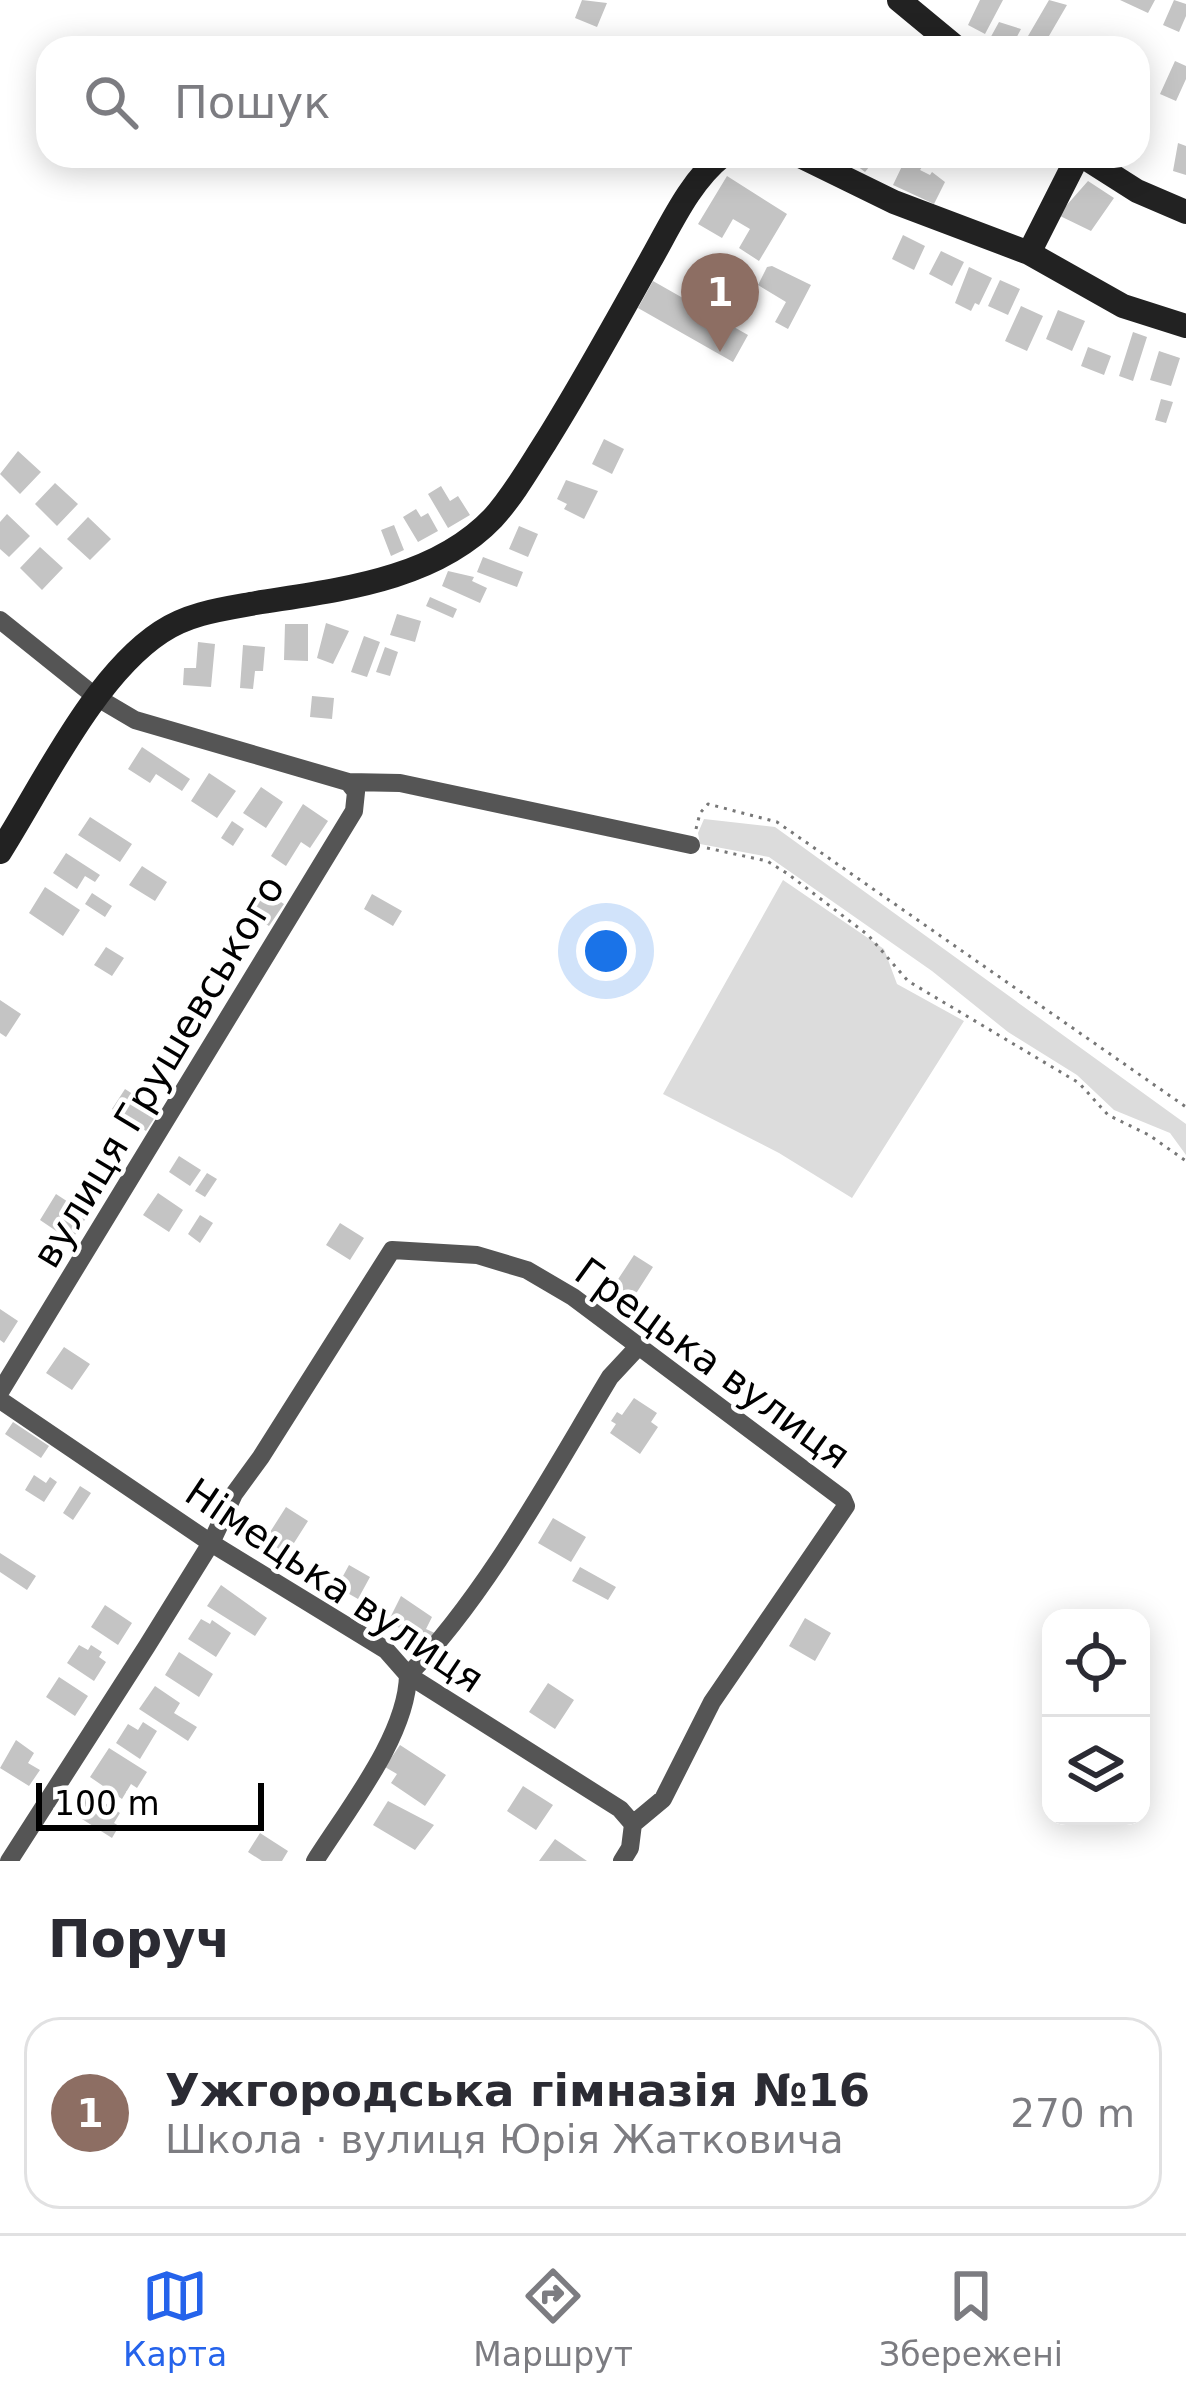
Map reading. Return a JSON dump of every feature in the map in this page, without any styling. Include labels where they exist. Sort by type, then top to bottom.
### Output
[{"type":"street","points":[[899,0],[942,36]]},
{"type":"street","points":[[0,852],[96,697],[143,644],[191,617],[214,610],[345,589],[388,577],[442,555],[494,517],[568,407],[666,232],[711,168]]},
{"type":"street","points":[[825,168],[894,202],[1029,253],[1123,306],[1186,326]]},
{"type":"street","points":[[1029,253],[1072,168]]},
{"type":"street","points":[[1100,168],[1186,212]]},
{"type":"street","points":[[0,620],[96,697],[135,721],[348,782],[400,783],[691,845]]},
{"type":"street","name":"вулиця Грушевського","points":[[0,1396],[354,811],[357,796],[348,782]]},
{"type":"street","name":"Грецька вулиця","points":[[211,1543],[234,1494],[392,1250],[477,1255],[527,1270],[574,1297],[843,1499],[845,1512],[723,1685],[663,1799],[633,1824]]},
{"type":"street","points":[[315,1861],[384,1750],[408,1693],[408,1675],[468,1603],[610,1377],[637,1348]]},
{"type":"street","name":"Німецька вулиця","points":[[0,1396],[211,1543],[386,1650],[408,1675],[620,1809],[633,1824]]},
{"type":"street","points":[[9,1861],[211,1543]]},
{"type":"street","points":[[622,1861],[630,1847],[633,1824]]},
{"type":"path","points":[[1186,1107],[777,823],[708,804],[700,813],[691,845],[767,861],[778,868],[868,935],[908,981],[1079,1083],[1108,1115],[1149,1135],[1186,1161]]},
{"type":"shaded area","points":[[704,819],[775,827],[1186,1124],[1186,1155],[1170,1133],[1114,1110],[1077,1075],[1008,1032],[932,971],[769,857],[700,844],[698,833]]},
{"type":"shaded area","points":[[783,880],[884,949],[897,984],[964,1021],[852,1198],[779,1153],[663,1094]]},
{"type":"building","points":[[582,0],[607,3],[597,27],[575,18]]},
{"type":"building","points":[[980,0],[1003,0],[985,34],[968,25]]},
{"type":"building","points":[[1049,0],[1067,5],[1049,36],[1028,36]]},
{"type":"building","points":[[1120,0],[1155,0],[1148,13]]},
{"type":"building","points":[[1174,0],[1186,4],[1179,32],[1163,25]]},
{"type":"building","points":[[999,22],[1021,29],[1017,36],[991,36]]},
{"type":"building","points":[[1175,61],[1186,66],[1176,101],[1160,94]]},
{"type":"building","points":[[1178,143],[1186,146],[1186,175],[1173,171]]},
{"type":"building","points":[[901,168],[921,168],[945,182],[934,204],[893,185]]},
{"type":"building","points":[[727,176],[787,214],[759,261],[739,248],[750,229],[733,219],[722,238],[698,224]]},
{"type":"building","points":[[1088,181],[1114,198],[1091,231],[1058,215]]},
{"type":"building","points":[[903,235],[925,246],[914,270],[892,259]]},
{"type":"building","points":[[941,251],[964,262],[952,286],[929,274]]},
{"type":"building","points":[[772,266],[811,285],[788,329],[775,322],[786,302],[758,285]]},
{"type":"building","points":[[969,267],[992,278],[971,311],[955,303]]},
{"type":"building","points":[[1000,280],[1020,289],[1008,315],[988,306]]},
{"type":"building","points":[[653,281],[748,335],[733,362],[638,308]]},
{"type":"building","points":[[1021,306],[1043,316],[1027,351],[1005,341]]},
{"type":"building","points":[[1058,310],[1085,321],[1072,351],[1046,339]]},
{"type":"building","points":[[1133,332],[1147,337],[1133,381],[1119,376]]},
{"type":"building","points":[[1088,347],[1111,356],[1104,375],[1081,366]]},
{"type":"building","points":[[1159,351],[1180,358],[1171,386],[1150,380]]},
{"type":"building","points":[[1161,399],[1173,402],[1166,423],[1155,420]]},
{"type":"building","points":[[604,439],[624,449],[612,474],[592,464]]},
{"type":"building","points":[[18,451],[41,472],[20,494],[0,474]]},
{"type":"building","points":[[566,480],[598,491],[584,519],[564,509],[567,504],[557,499]]},
{"type":"building","points":[[55,483],[78,504],[57,526],[35,504]]},
{"type":"building","points":[[441,486],[450,501],[458,496],[470,515],[448,528],[428,494]]},
{"type":"building","points":[[416,509],[421,517],[428,513],[438,531],[418,542],[403,517]]},
{"type":"building","points":[[7,514],[30,536],[9,557],[0,549],[0,522]]},
{"type":"building","points":[[88,517],[111,539],[90,560],[67,539]]},
{"type":"building","points":[[394,525],[404,550],[391,556],[381,530]]},
{"type":"building","points":[[519,526],[538,534],[528,557],[509,549]]},
{"type":"building","points":[[40,547],[63,568],[42,590],[20,568]]},
{"type":"building","points":[[483,557],[523,572],[517,587],[477,572]]},
{"type":"building","points":[[448,571],[474,577],[472,581],[487,588],[480,603],[442,586]]},
{"type":"building","points":[[430,597],[457,609],[453,618],[426,606]]},
{"type":"building","points":[[397,614],[421,621],[415,642],[390,635]]},
{"type":"building","points":[[326,623],[349,631],[333,664],[317,658]]},
{"type":"building","points":[[285,624],[308,624],[308,661],[284,660]]},
{"type":"building","points":[[364,636],[380,642],[367,677],[351,672]]},
{"type":"building","points":[[198,642],[215,644],[211,687],[183,685],[184,668],[196,668]]},
{"type":"building","points":[[243,645],[265,647],[263,671],[255,671],[253,689],[240,688]]},
{"type":"building","points":[[385,647],[398,652],[390,676],[376,672]]},
{"type":"building","points":[[312,696],[334,698],[332,719],[310,717]]},
{"type":"building","points":[[142,747],[190,779],[182,791],[156,774],[150,783],[128,769]]},
{"type":"building","points":[[209,773],[236,791],[217,818],[191,801]]},
{"type":"building","points":[[261,787],[283,802],[266,828],[243,813]]},
{"type":"building","points":[[303,804],[328,821],[310,848],[301,842],[286,866],[271,856]]},
{"type":"building","points":[[90,817],[132,844],[120,862],[78,835]]},
{"type":"building","points":[[232,821],[244,829],[233,846],[221,838]]},
{"type":"building","points":[[66,853],[100,875],[95,882],[85,876],[77,889],[53,873]]},
{"type":"building","points":[[142,866],[167,882],[155,901],[129,885]]},
{"type":"building","points":[[45,887],[80,910],[63,936],[29,913]]},
{"type":"building","points":[[92,893],[112,906],[105,917],[85,904]]},
{"type":"building","points":[[258,894],[284,904],[269,926],[246,911]]},
{"type":"building","points":[[372,894],[402,911],[393,926],[364,909]]},
{"type":"building","points":[[106,947],[124,958],[112,976],[94,965]]},
{"type":"building","points":[[0,1000],[21,1014],[6,1037],[0,1033]]},
{"type":"building","points":[[125,1089],[159,1111],[146,1131],[131,1121],[126,1128],[114,1120],[119,1113],[112,1109]]},
{"type":"building","points":[[179,1156],[201,1170],[190,1186],[169,1172]]},
{"type":"building","points":[[207,1173],[217,1179],[205,1197],[195,1191]]},
{"type":"building","points":[[158,1193],[183,1210],[169,1232],[143,1215]]},
{"type":"building","points":[[56,1194],[88,1215],[71,1241],[40,1220]]},
{"type":"building","points":[[200,1215],[213,1223],[200,1243],[188,1234]]},
{"type":"building","points":[[340,1223],[364,1238],[350,1260],[326,1245]]},
{"type":"building","points":[[634,1255],[653,1267],[628,1306],[609,1293]]},
{"type":"building","points":[[0,1309],[18,1321],[4,1343],[0,1340]]},
{"type":"building","points":[[64,1347],[90,1364],[72,1390],[46,1373]]},
{"type":"building","points":[[634,1398],[657,1413],[651,1422],[658,1427],[640,1454],[610,1433],[617,1412],[622,1415]]},
{"type":"building","points":[[13,1422],[49,1446],[41,1458],[5,1434]]},
{"type":"building","points":[[34,1475],[46,1483],[50,1477],[57,1482],[44,1502],[25,1490]]},
{"type":"building","points":[[80,1486],[91,1493],[73,1520],[63,1513]]},
{"type":"building","points":[[286,1507],[308,1521],[287,1554],[265,1540]]},
{"type":"building","points":[[553,1518],[586,1537],[571,1562],[538,1543]]},
{"type":"building","points":[[0,1553],[36,1576],[27,1590],[0,1572]]},
{"type":"building","points":[[349,1565],[370,1577],[358,1599],[337,1587]]},
{"type":"building","points":[[580,1567],[616,1587],[608,1600],[572,1581]]},
{"type":"building","points":[[221,1585],[267,1618],[255,1636],[207,1606]]},
{"type":"building","points":[[401,1596],[432,1617],[426,1629],[437,1634],[429,1650],[412,1642],[415,1636],[388,1622]]},
{"type":"building","points":[[105,1605],[132,1623],[118,1645],[91,1627]]},
{"type":"building","points":[[805,1618],[831,1633],[815,1661],[789,1646]]},
{"type":"building","points":[[201,1619],[210,1624],[212,1620],[231,1633],[216,1657],[188,1639]]},
{"type":"building","points":[[79,1645],[102,1652],[99,1657],[106,1662],[94,1681],[67,1663]]},
{"type":"building","points":[[179,1652],[213,1674],[199,1697],[165,1675]]},
{"type":"building","points":[[59,1677],[88,1696],[75,1716],[46,1697]]},
{"type":"building","points":[[548,1683],[574,1700],[555,1729],[529,1712]]},
{"type":"building","points":[[155,1686],[180,1703],[174,1713],[197,1727],[188,1741],[139,1709]]},
{"type":"building","points":[[143,1722],[157,1731],[140,1759],[116,1743],[128,1724],[138,1730]]},
{"type":"building","points":[[16,1740],[34,1753],[28,1763],[40,1770],[29,1786],[0,1768]]},
{"type":"building","points":[[400,1745],[446,1775],[425,1806],[391,1783],[397,1774],[385,1767]]},
{"type":"building","points":[[109,1748],[147,1772],[122,1799],[90,1777]]},
{"type":"building","points":[[523,1786],[553,1805],[536,1830],[507,1811]]},
{"type":"building","points":[[88,1792],[120,1813],[112,1838],[74,1814]]},
{"type":"building","points":[[388,1801],[434,1825],[415,1850],[373,1825]]},
{"type":"building","points":[[260,1833],[288,1851],[282,1861],[262,1861],[248,1852]]},
{"type":"building","points":[[555,1839],[587,1861],[539,1861]]},
{"type":"place","name":"Ужгородська гімназія №16","points":[[720,352]]}]
